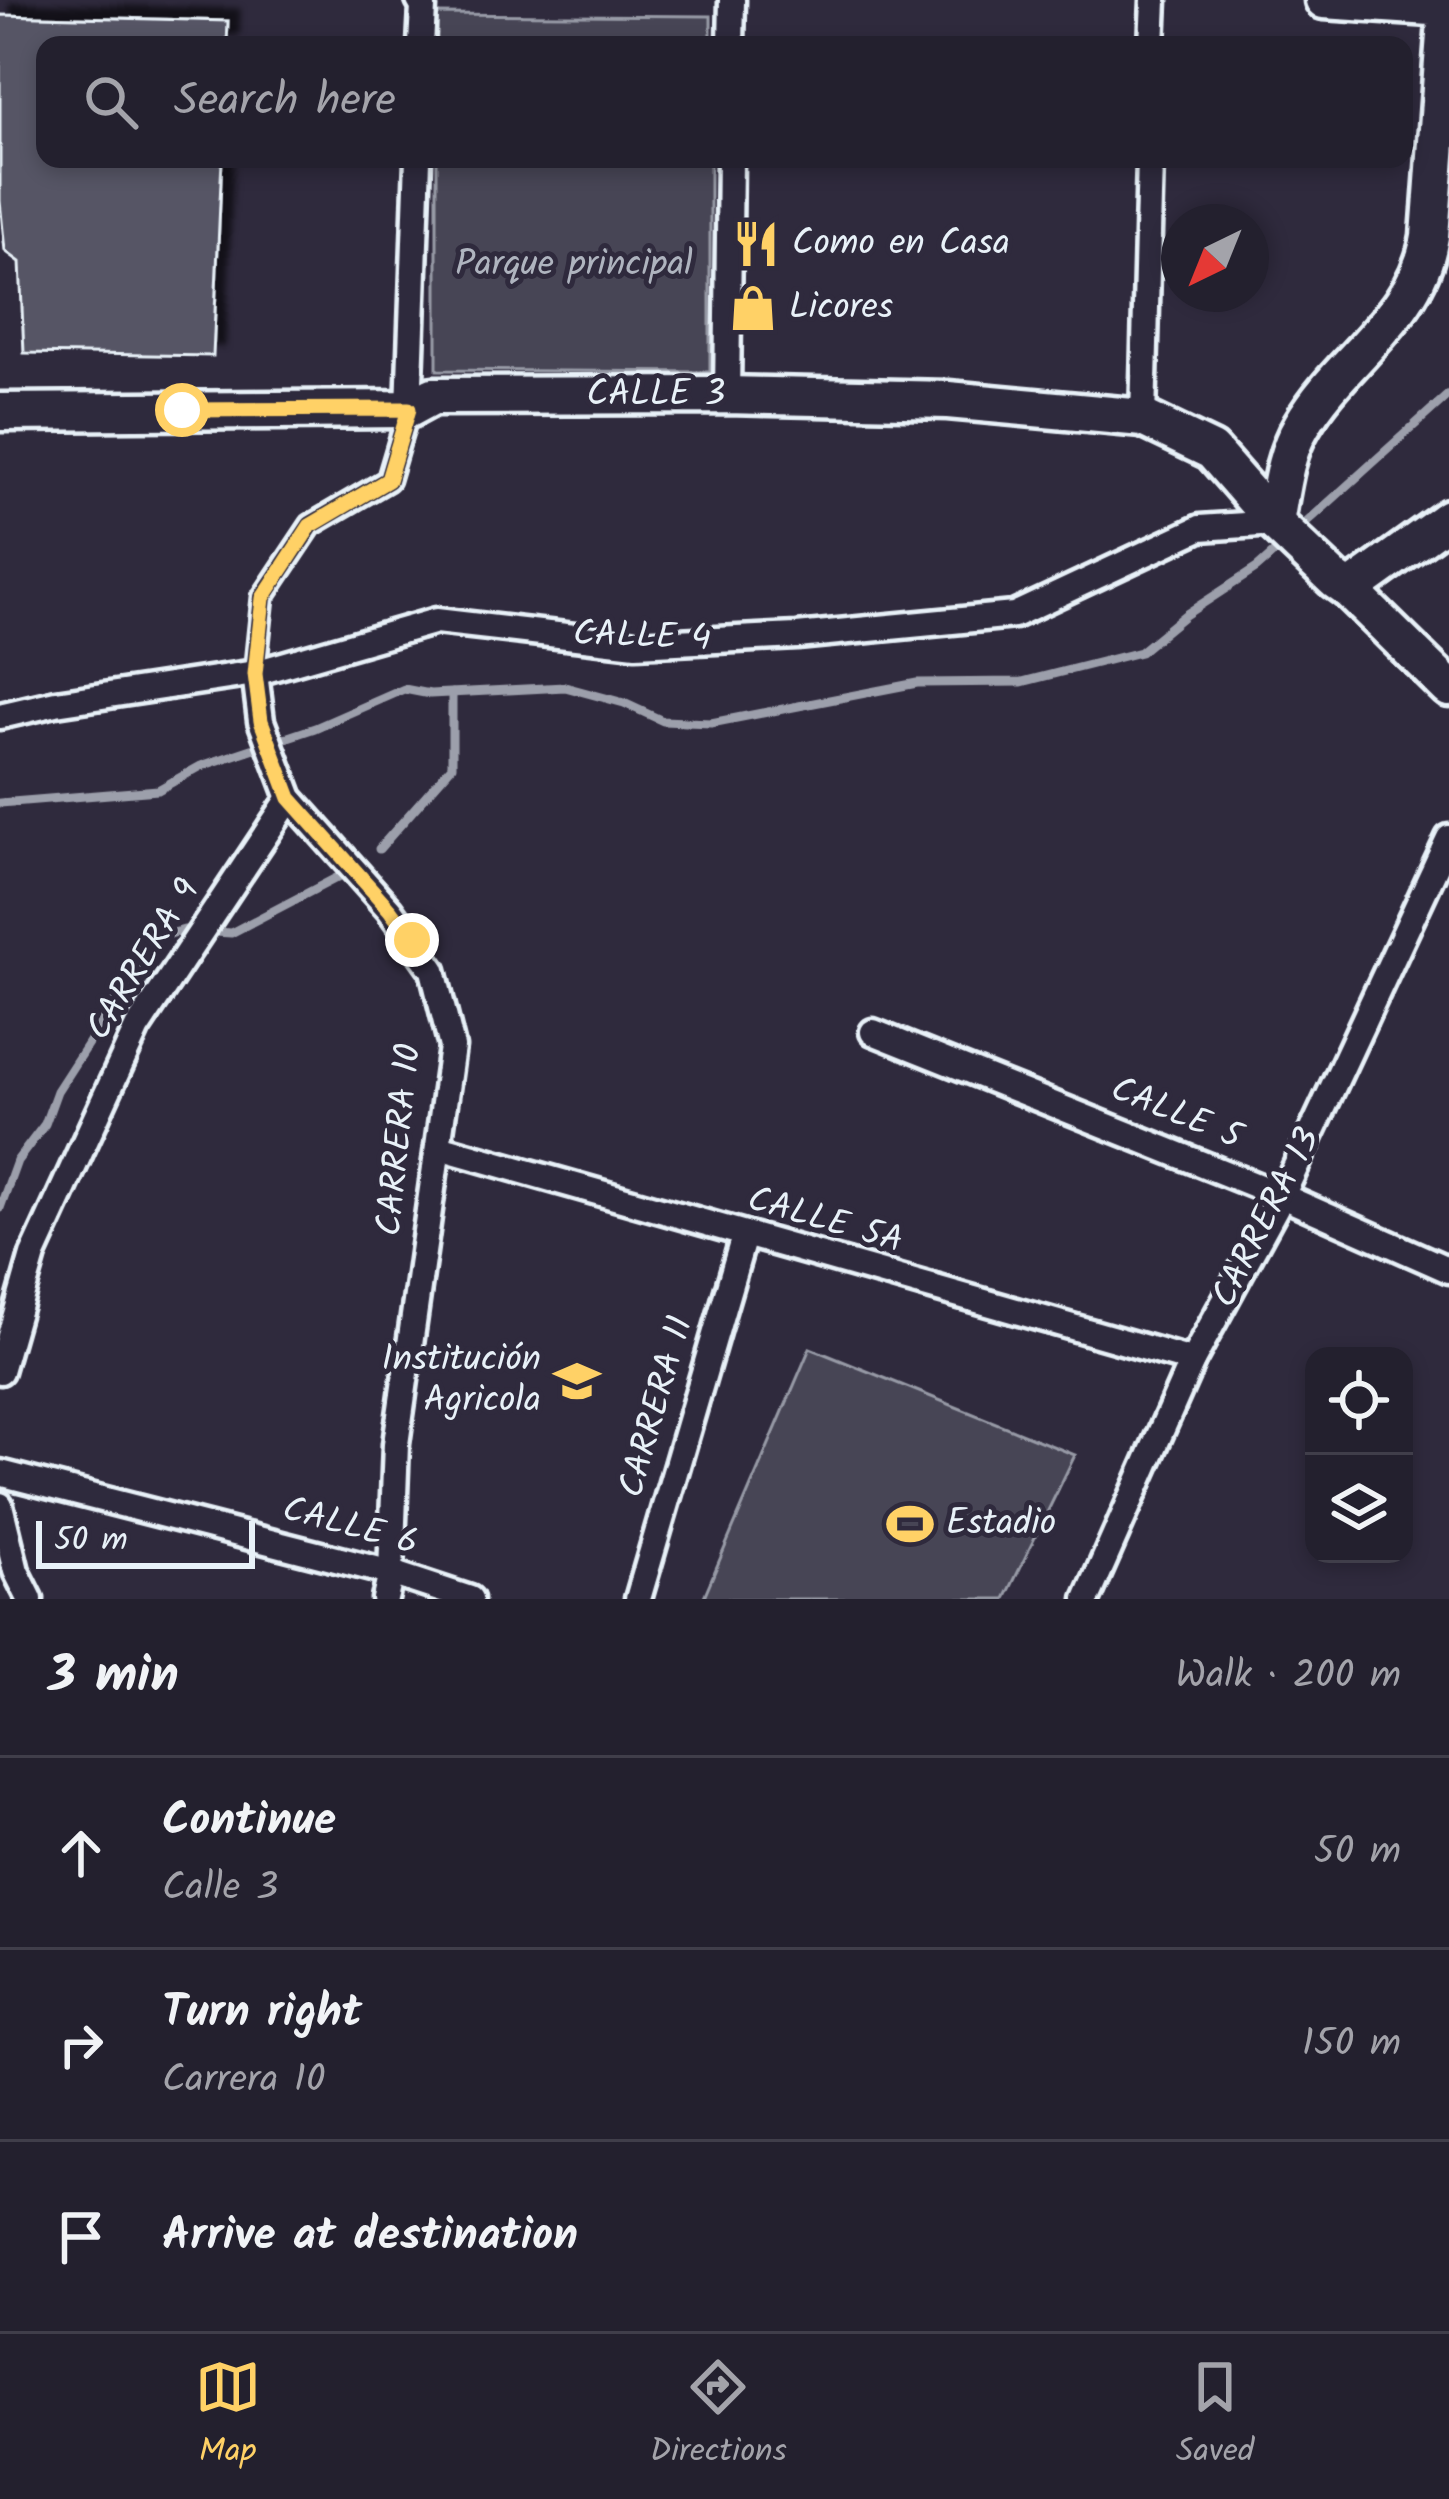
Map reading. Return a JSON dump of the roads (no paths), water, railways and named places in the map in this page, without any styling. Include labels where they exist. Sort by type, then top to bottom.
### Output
[{"type":"main road","points":[[1279,526],[1287,458],[1301,426],[1406,300],[1426,260],[1446,4],[1324,0]]},
{"type":"main road","name":"CALLE 3","points":[[0,412],[409,409],[434,396],[728,395],[949,400],[1143,418],[1212,451],[1279,526],[1342,585]]},
{"type":"main road","points":[[1449,518],[1342,585],[1449,688]]},
{"type":"street","points":[[419,0],[421,36]]},
{"type":"street","points":[[731,36],[732,0]]},
{"type":"street","points":[[1152,36],[1154,0]]},
{"type":"street","name":"CARRERA 10","points":[[385,1599],[391,1573],[396,1444],[452,1047],[434,970],[390,910],[290,798],[261,721],[255,674],[263,598],[310,526],[388,480],[409,409],[418,168]]},
{"type":"street","points":[[728,395],[730,168]]},
{"type":"street","points":[[1143,418],[1150,168]]},
{"type":"street","name":"CALLE 4","points":[[0,716],[56,703],[255,674],[436,621],[636,644],[797,636],[1014,615],[1200,528],[1279,526]]},
{"type":"street","name":"CARRERA 9","points":[[0,1371],[33,1255],[137,1028],[290,798]]},
{"type":"street","name":"CARRERA 13","points":[[1087,1599],[1192,1360],[1282,1196],[1449,838]]},
{"type":"street","name":"CALLE 5","points":[[873,1031],[1282,1196],[1449,1270]]},
{"type":"street","name":"CALLE 5A","points":[[440,1147],[1192,1360]]},
{"type":"street","name":"CARRERA 11","points":[[638,1599],[744,1236]]},
{"type":"street","name":"CALLE 6","points":[[0,1473],[391,1573],[470,1599]]},
{"type":"street","points":[[0,1505],[16,1571],[31,1599]]},
{"type":"waterway","points":[[1296,532],[1449,394]]},
{"type":"waterway","points":[[0,803],[158,790],[201,766],[315,728],[404,689],[430,694],[565,687],[624,703],[663,721],[711,723],[917,683],[1022,682],[1140,652],[1284,544]]},
{"type":"waterway","points":[[379,849],[452,766],[452,693]]},
{"type":"waterway","points":[[0,1208],[17,1161],[45,1124],[57,1091],[156,938],[184,930],[231,933],[342,875]]},
{"type":"place","name":"Como en Casa","points":[[756,244]]},
{"type":"place","name":"Licores","points":[[753,308]]},
{"type":"place","name":"Institución Agricola","points":[[577,1381]]},
{"type":"place","name":"Estadio","points":[[910,1524]]},
{"type":"park label","name":"Parque principal","points":[[574,265]]}]
